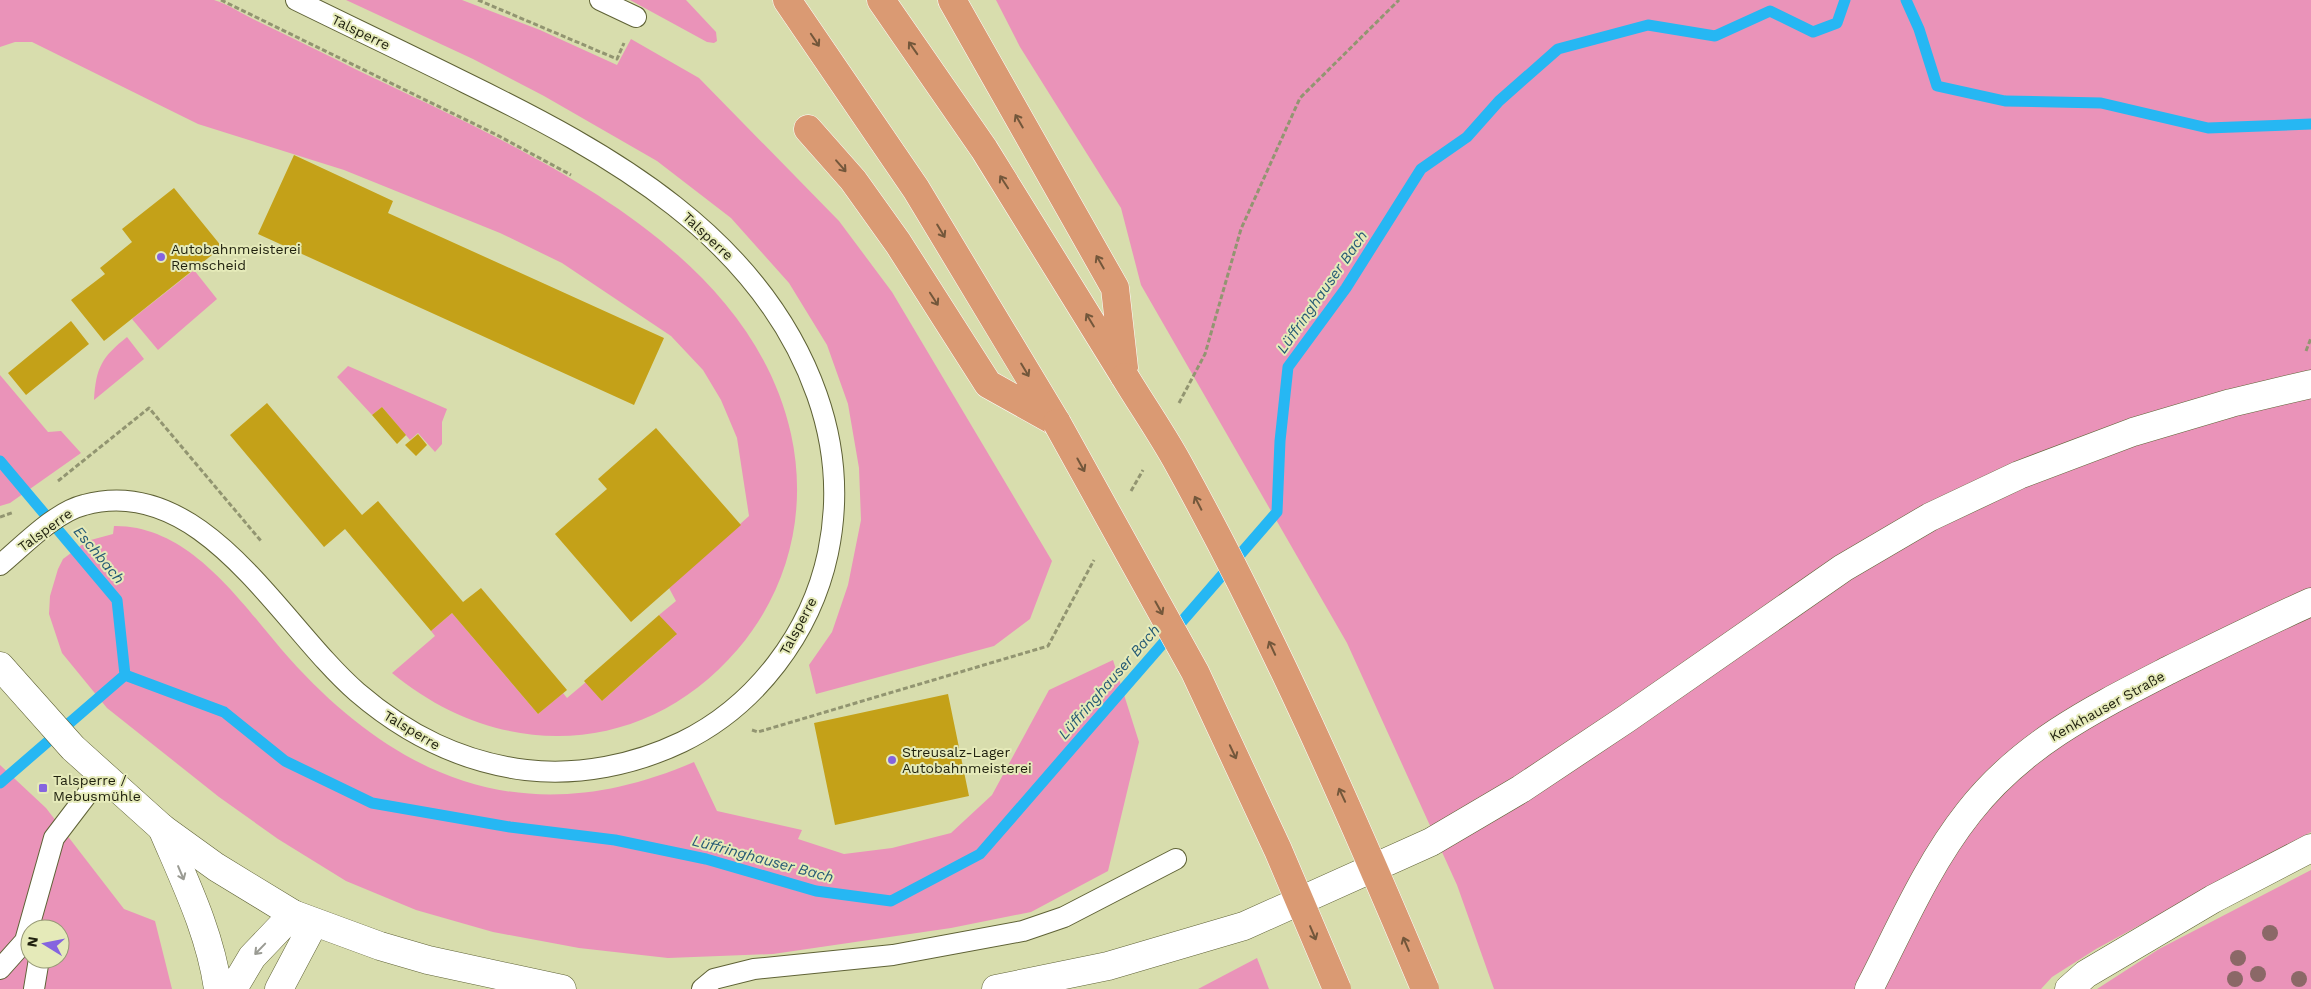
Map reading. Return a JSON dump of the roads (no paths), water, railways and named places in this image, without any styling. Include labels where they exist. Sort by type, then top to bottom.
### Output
[{"type":"highway","points":[[787,0],[916,189],[1057,423],[1195,672],[1278,850],[1337,989]]},
{"type":"highway","points":[[880,0],[984,149],[1178,463],[1267,636],[1352,816],[1425,989]]},
{"type":"highway","points":[[952,0],[1115,288],[1125,376]]},
{"type":"highway","points":[[808,129],[853,180],[892,235],[988,384],[1057,423]]},
{"type":"main road","points":[[996,989],[1108,966],[1244,926],[1431,842],[1553,768],[1843,568],[1930,517],[2019,475],[2125,435],[2232,403],[2311,384]]},
{"type":"main road","name":"Kenkhauser Straße","points":[[1869,989],[1934,861],[1970,811],[2024,754],[2073,722],[2136,687],[2311,602]]},
{"type":"main road","points":[[0,666],[57,732],[162,828],[216,867],[303,919],[428,960],[562,989]]},
{"type":"main road","points":[[162,828],[206,937],[218,989]]},
{"type":"main road","points":[[2069,989],[2086,974],[2213,899],[2311,848]]},
{"type":"main road","points":[[233,989],[252,957],[303,919]]},
{"type":"main road","points":[[279,989],[303,919]]},
{"type":"lane","name":"Talsperre","points":[[0,565],[64,513],[83,505],[125,498],[169,510],[223,547],[326,662],[354,689],[399,725],[444,750],[459,755],[509,768],[542,772],[578,771],[608,767],[658,753],[702,731],[721,718],[767,676],[789,647],[817,590],[826,560],[832,529],[834,466],[828,432],[811,379],[789,333],[747,274],[721,246],[679,209],[627,170],[588,146],[517,108],[296,0]]},
{"type":"lane","points":[[600,0],[636,17]]},
{"type":"lane","points":[[33,919],[54,838],[102,775]]},
{"type":"lane","points":[[702,989],[714,979],[754,969],[893,955],[1023,931],[1064,917],[1176,859]]},
{"type":"lane","points":[[0,969],[20,949]]},
{"type":"lane","points":[[34,989],[37,969]]},
{"type":"waterway","name":"Lüffringhauser Bach","points":[[125,675],[224,712],[285,761],[372,803],[510,827],[615,840],[706,859],[816,891],[891,901],[980,854],[1277,512],[1280,441],[1288,367],[1346,288],[1421,169],[1467,137],[1499,101],[1558,49],[1648,25],[1715,36],[1770,11],[1813,32],[1837,23],[1845,0]]},
{"type":"waterway","name":"Lüffringhauser Bach","points":[[1906,0],[1919,29],[1937,86],[2005,101],[2101,103],[2208,128],[2311,124]]},
{"type":"waterway","name":"Eschbach","points":[[0,461],[117,600],[125,675],[0,783]]},
{"type":"place","name":"Autobahnmeisterei Remscheid","points":[[161,257]]},
{"type":"place","name":"Streusalz-Lager Autobahnmeisterei","points":[[892,760]]},
{"type":"place","name":"Talsperre / Mebusmühle","points":[[43,788]]}]
